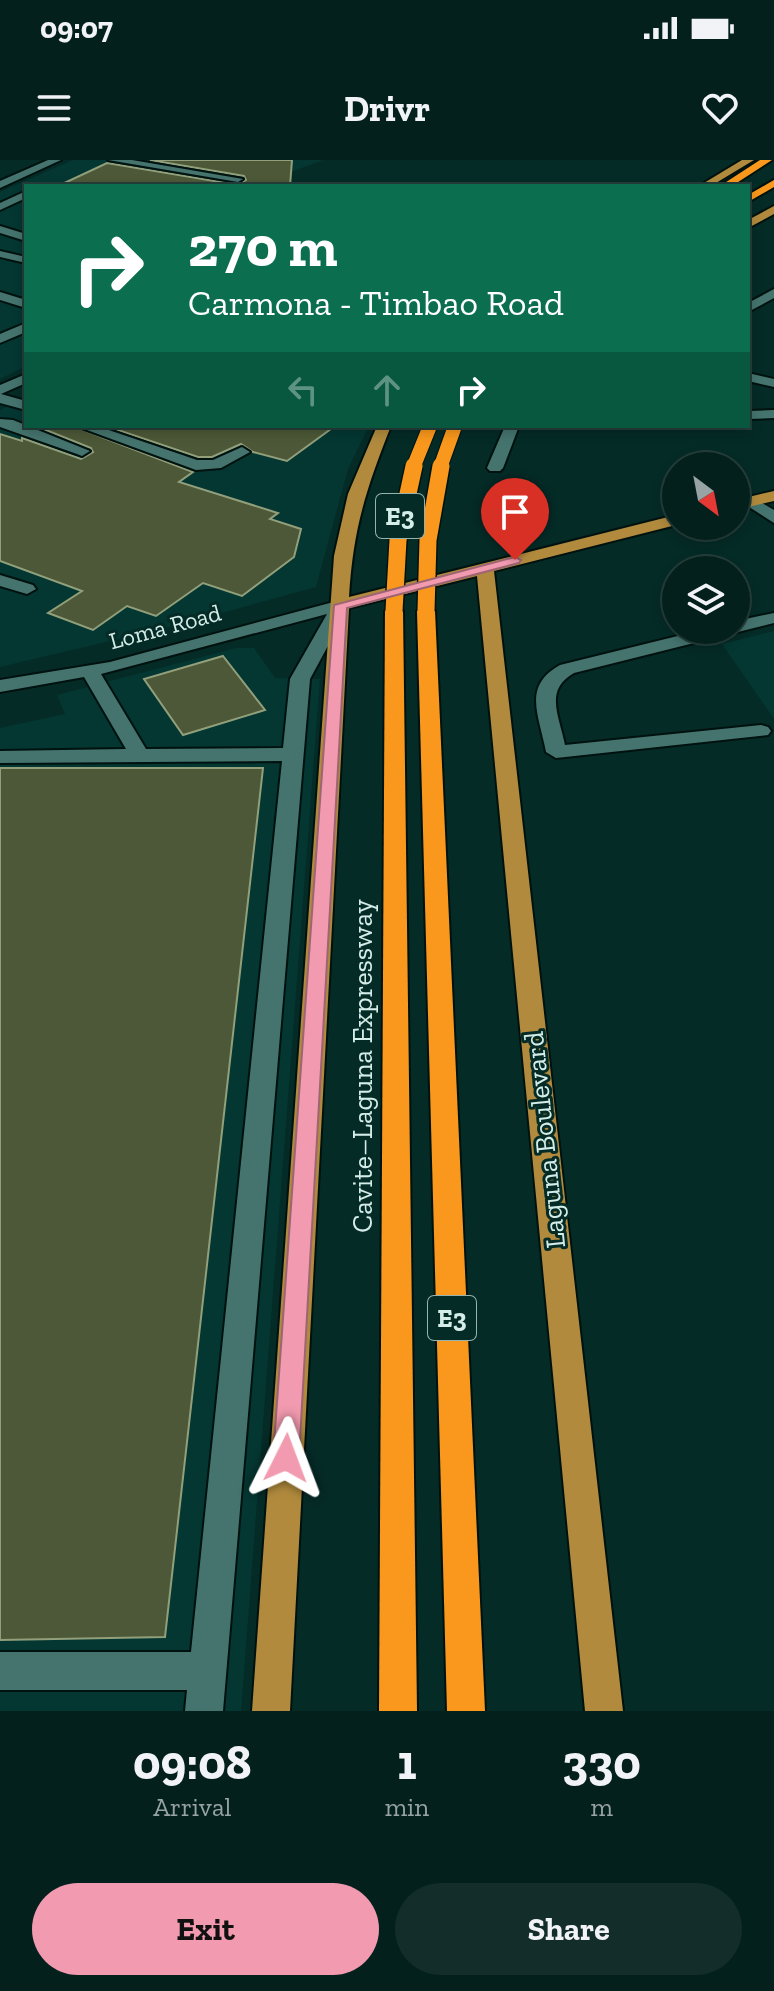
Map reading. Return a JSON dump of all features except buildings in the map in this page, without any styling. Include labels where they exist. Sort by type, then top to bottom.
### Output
[{"type":"highway","points":[[728,184],[767,160]]},
{"type":"highway","points":[[750,184],[774,169]]},
{"type":"highway","points":[[750,198],[774,183]]},
{"type":"highway","points":[[750,210],[774,196]]},
{"type":"highway","name":"Cavite–Laguna Expressway","points":[[398,1711],[395,560],[400,515],[412,469],[429,428]]},
{"type":"highway","name":"E3","points":[[454,428],[431,502],[426,557],[426,611],[466,1711]]},
{"type":"main road","points":[[707,184],[749,160]]},
{"type":"main road","points":[[750,224],[774,209]]},
{"type":"main road","points":[[271,1711],[343,556],[351,511],[363,472],[383,428]]},
{"type":"main road","points":[[750,502],[774,496]]},
{"type":"main road","points":[[341,605],[662,524]]},
{"type":"main road","name":"Laguna Boulevard","points":[[485,568],[604,1711]]},
{"type":"street","points":[[0,188],[56,160]]},
{"type":"street","points":[[113,160],[238,179]]},
{"type":"street","points":[[0,188],[24,194]]},
{"type":"street","points":[[0,207],[24,195]]},
{"type":"street","points":[[0,220],[24,210]]},
{"type":"street","points":[[0,229],[24,237]]},
{"type":"street","points":[[0,254],[23,259]]},
{"type":"street","points":[[0,267],[23,259]]},
{"type":"street","points":[[752,310],[774,293]]},
{"type":"street","points":[[0,296],[24,303]]},
{"type":"street","points":[[0,339],[24,328]]},
{"type":"street","points":[[750,377],[774,383]]},
{"type":"street","points":[[0,390],[24,379]]},
{"type":"street","points":[[0,398],[24,405]]},
{"type":"street","points":[[750,415],[774,414]]},
{"type":"street","points":[[0,423],[8,423],[82,451]]},
{"type":"street","points":[[89,428],[196,465],[216,465],[242,452]]},
{"type":"street","points":[[495,468],[511,428]]},
{"type":"street","points":[[750,507],[774,518]]},
{"type":"street","points":[[0,580],[27,589]]},
{"type":"street","points":[[204,1711],[300,679],[341,605]]},
{"type":"street","name":"Loma Road","points":[[0,686],[89,670],[341,605]]},
{"type":"street","points":[[750,624],[774,618]]},
{"type":"street","points":[[668,644],[567,669],[551,678],[545,691],[556,752],[761,731]]},
{"type":"street","points":[[89,670],[140,756]]},
{"type":"street","points":[[0,757],[292,754]]},
{"type":"street","points":[[0,1671],[208,1671]]},
{"type":"shaded area","points":[[73,160],[323,160],[259,184],[24,184],[24,367],[0,379],[0,192]]},
{"type":"shaded area","points":[[24,397],[24,428],[368,428],[348,469],[316,587],[182,624],[0,667],[0,410]]},
{"type":"shaded area","points":[[774,631],[774,719],[722,644],[750,644],[750,637]]},
{"type":"shaded area","points":[[236,648],[254,648],[275,678],[320,679],[241,1711],[0,1711],[0,728],[65,714],[57,695]]},
{"type":"route","points":[[286,1458],[341,605],[515,560]]}]
